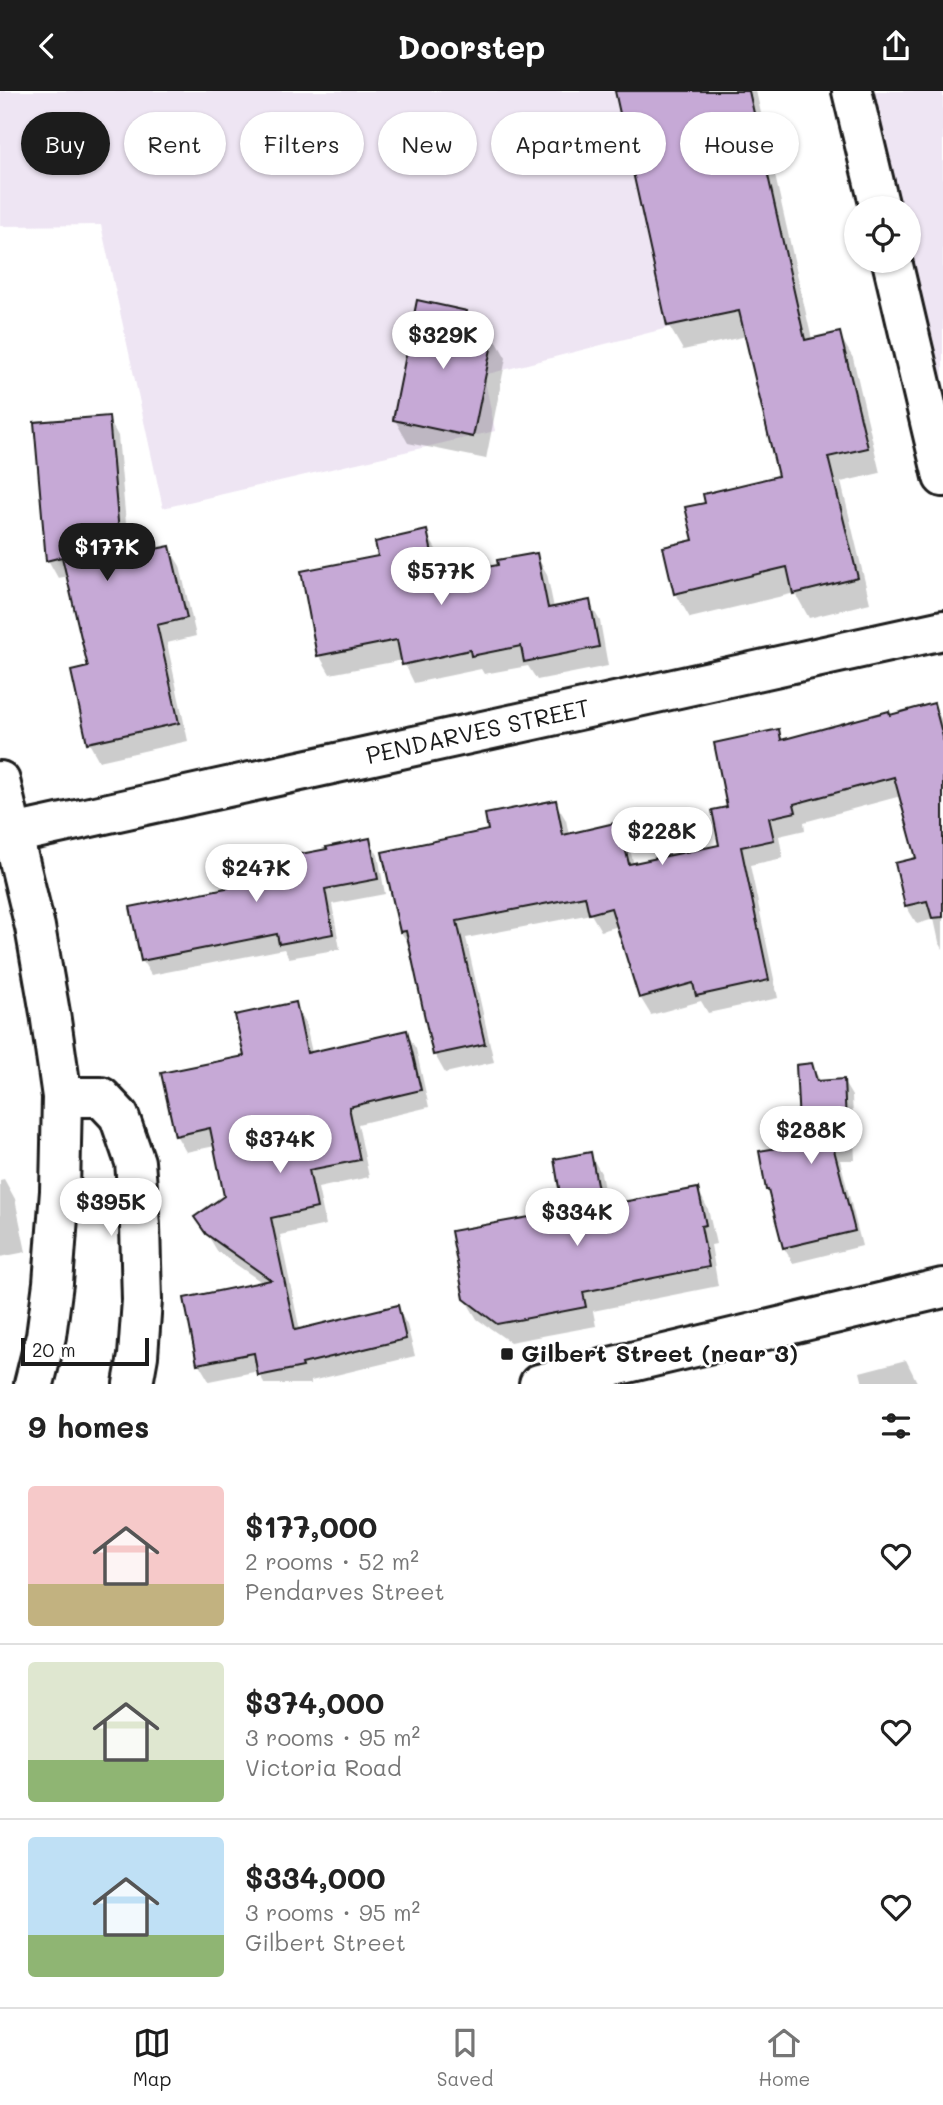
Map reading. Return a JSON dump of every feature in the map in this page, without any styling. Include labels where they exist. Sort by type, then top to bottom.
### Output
[{"type":"street","points":[[852,91],[877,196]]},
{"type":"street","points":[[895,273],[943,477]]},
{"type":"street","name":"PENDARVES STREET","points":[[13,834],[943,630]]},
{"type":"street","points":[[0,781],[37,940],[62,1097],[60,1191],[53,1283],[46,1336],[34,1384]]},
{"type":"street","points":[[62,1097],[101,1097],[120,1116],[135,1162],[142,1300],[133,1384]]},
{"type":"street","points":[[539,1384],[943,1288]]},
{"type":"shaded area","points":[[0,91],[747,91],[752,112],[680,112],[680,175],[766,175],[793,296],[484,375],[495,431],[163,508],[101,225],[0,226]]},
{"type":"shaded area","points":[[873,91],[943,91],[943,393],[915,273],[921,273],[921,196],[897,196]]},
{"type":"building","points":[[615,91],[749,91],[754,112],[680,112],[680,175],[768,175],[805,340],[840,332],[868,448],[828,457],[858,578],[793,594],[787,567],[674,594],[663,547],[693,540],[685,507],[705,503],[703,494],[778,476],[739,311],[667,326],[634,175],[666,175],[666,112],[620,112]]},
{"type":"building","points":[[417,300],[467,311],[463,327],[494,334],[473,437],[393,420]]},
{"type":"building","points":[[109,416],[120,545],[153,537],[155,549],[170,546],[187,618],[157,625],[179,723],[87,743],[71,671],[88,667],[62,557],[46,561],[34,422]]},
{"type":"building","points":[[427,530],[437,576],[498,565],[497,560],[537,553],[548,608],[590,600],[599,647],[524,662],[521,646],[471,656],[470,650],[402,665],[397,640],[317,656],[301,571],[378,556],[375,542]]},
{"type":"building","points":[[934,703],[943,737],[943,917],[932,918],[927,901],[905,906],[895,863],[916,858],[894,777],[794,804],[796,812],[769,818],[774,840],[741,847],[769,980],[696,996],[693,983],[639,998],[611,908],[589,914],[585,896],[457,921],[485,1044],[433,1055],[406,931],[400,932],[382,852],[488,830],[485,814],[556,800],[563,835],[619,822],[629,864],[719,845],[712,810],[727,807],[714,743],[779,729],[781,740],[889,711],[890,715]]},
{"type":"building","points":[[370,838],[378,879],[325,889],[333,934],[279,944],[277,934],[141,961],[130,907],[267,880],[263,861]]},
{"type":"building","points":[[296,1002],[307,1053],[407,1030],[421,1090],[349,1107],[360,1160],[309,1170],[317,1208],[271,1218],[295,1330],[398,1305],[406,1339],[302,1364],[303,1367],[258,1376],[254,1353],[197,1364],[184,1298],[271,1280],[206,1234],[194,1217],[224,1196],[210,1128],[175,1136],[161,1073],[244,1056],[235,1015]]},
{"type":"building","points":[[812,1063],[817,1081],[844,1079],[847,1145],[833,1146],[855,1231],[783,1248],[766,1190],[759,1151],[800,1144],[796,1065]]},
{"type":"building","points":[[591,1152],[601,1206],[698,1188],[706,1225],[701,1226],[709,1267],[583,1292],[586,1307],[497,1324],[464,1299],[451,1231],[563,1211],[554,1159]]},
{"type":"place","name":"Gilbert Street (near 3)","points":[[507,1354]]}]
